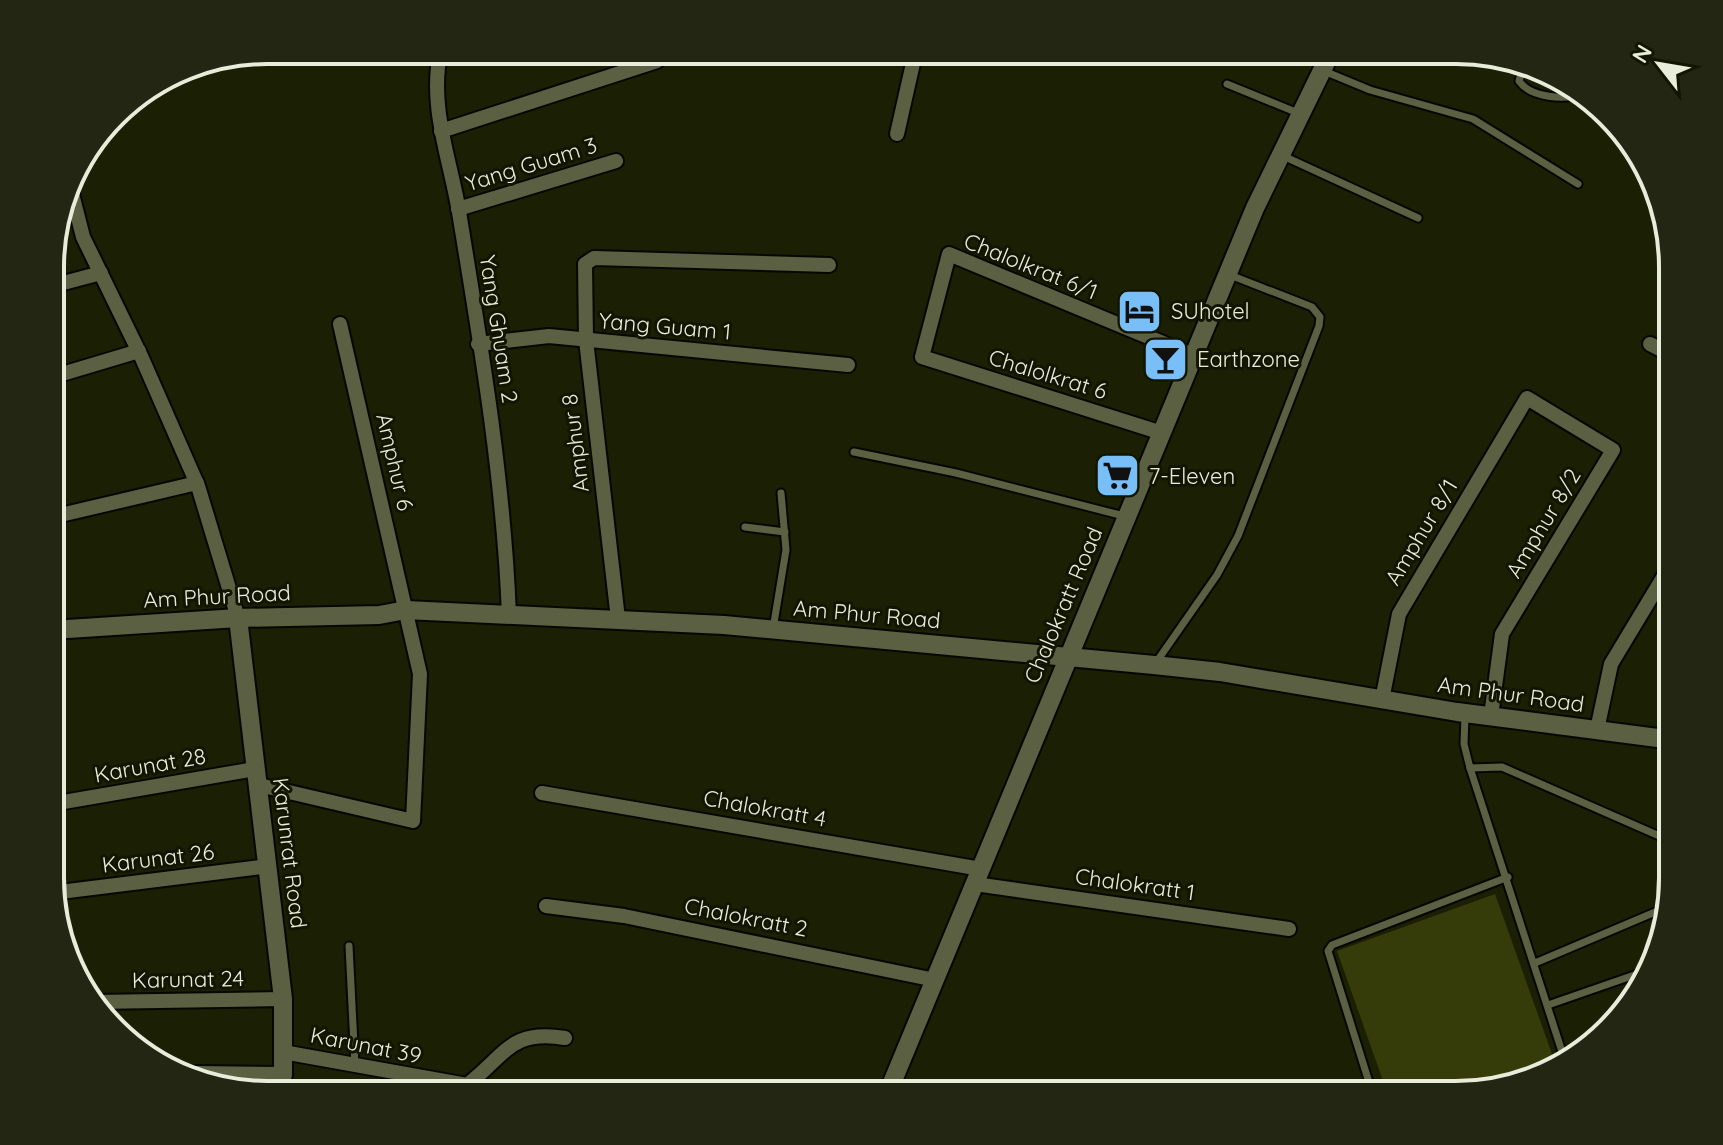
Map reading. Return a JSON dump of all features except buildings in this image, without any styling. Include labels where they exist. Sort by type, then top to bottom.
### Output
[{"type":"street","name":"Yang Ghuam 2","points":[[438,64],[441,131],[458,209],[506,536],[509,616]]},
{"type":"street","points":[[441,131],[648,64]]},
{"type":"street","points":[[897,134],[913,64]]},
{"type":"street","name":"Chalokratt Road","points":[[893,1081],[1228,274],[1279,154],[1325,64]]},
{"type":"street","name":"Yang Guam 3","points":[[458,209],[616,161]]},
{"type":"street","points":[[75,204],[83,237],[139,351],[197,483],[238,618]]},
{"type":"street","name":"Chalolkrat 6/1","points":[[922,357],[949,254],[1194,356]]},
{"type":"street","name":"Amphur 8","points":[[618,619],[586,340],[587,261],[594,258],[658,258],[829,265]]},
{"type":"street","points":[[64,283],[101,273]]},
{"type":"street","name":"Amphur 6","points":[[257,777],[413,821],[421,682],[340,324]]},
{"type":"street","name":"Yang Guam 1","points":[[478,344],[530,336],[848,365]]},
{"type":"street","points":[[1650,344],[1659,348]]},
{"type":"street","points":[[64,373],[139,351]]},
{"type":"street","name":"Chalolkrat 6","points":[[922,357],[1162,433]]},
{"type":"street","name":"Amphur 8/1","points":[[1382,700],[1399,614],[1527,398]]},
{"type":"street","name":"Amphur 8/2","points":[[1491,716],[1502,634],[1613,450],[1527,398]]},
{"type":"street","points":[[64,514],[197,483]]},
{"type":"street","points":[[1597,730],[1611,664],[1659,584]]},
{"type":"street","name":"Am Phur Road","points":[[64,629],[238,618],[379,615],[406,610],[773,629],[1154,665],[1465,713],[1659,738]]},
{"type":"street","name":"Karunrat Road","points":[[238,618],[283,999],[282,1081]]},
{"type":"street","name":"Karunat 28","points":[[64,802],[257,777]]},
{"type":"street","name":"Chalokratt 4","points":[[542,793],[978,876]]},
{"type":"street","name":"Karunat 26","points":[[65,891],[269,866]]},
{"type":"street","name":"Chalokratt 1","points":[[978,876],[1289,929]]},
{"type":"street","name":"Chalokratt 2","points":[[546,906],[624,916],[935,980]]},
{"type":"street","name":"Karunat 24","points":[[106,1002],[283,999]]},
{"type":"street","name":"Karunat 39","points":[[472,1081],[519,1039],[539,1034],[565,1038]]},
{"type":"street","name":"Karunat 39","points":[[283,1052],[445,1081]]},
{"type":"street","points":[[212,1073],[283,1074]]},
{"type":"lane","points":[[1322,71],[1370,90],[1473,119],[1578,184]]},
{"type":"lane","points":[[1521,75],[1519,81],[1528,89],[1568,98]]},
{"type":"lane","points":[[1227,84],[1300,114]]},
{"type":"lane","points":[[1279,154],[1418,218]]},
{"type":"lane","points":[[1154,665],[1217,575],[1238,536],[1319,326],[1320,317],[1312,307],[1228,274]]},
{"type":"lane","points":[[854,452],[956,473],[1126,517]]},
{"type":"lane","points":[[773,629],[786,550],[781,493]]},
{"type":"lane","points":[[745,527],[785,532]]},
{"type":"lane","points":[[1465,713],[1464,744],[1470,768],[1508,877],[1562,1051]]},
{"type":"lane","points":[[1470,768],[1502,767],[1659,836]]},
{"type":"lane","points":[[1369,1081],[1328,951],[1332,945],[1508,877]]},
{"type":"lane","points":[[1535,963],[1656,912]]},
{"type":"lane","points":[[349,946],[355,1065]]},
{"type":"lane","points":[[1548,1005],[1634,975]]},
{"type":"green space","points":[[1495,894],[1553,1056],[1508,1074],[1469,1081],[1383,1081],[1337,951]]},
{"type":"place","name":"SUhotel","points":[[1140,311]]},
{"type":"place","name":"Earthzone","points":[[1166,359]]},
{"type":"place","name":"7-Eleven","points":[[1118,476]]}]
